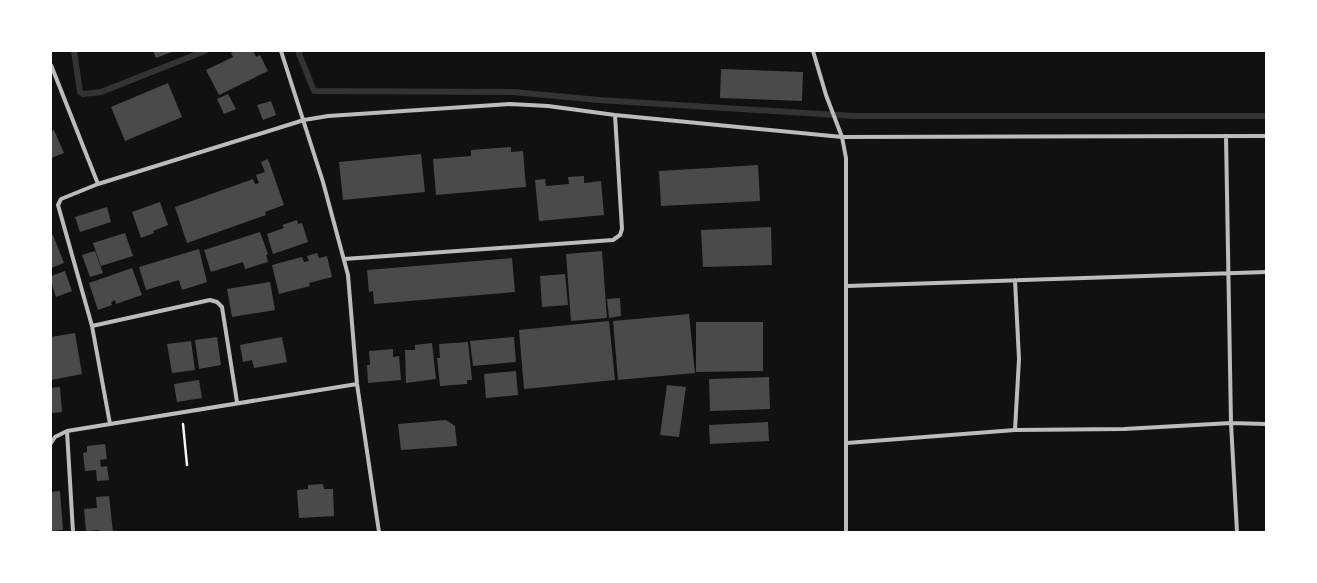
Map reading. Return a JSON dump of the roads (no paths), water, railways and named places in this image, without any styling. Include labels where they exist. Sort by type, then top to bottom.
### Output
[{"type":"street","points":[[281,51],[304,120],[348,275],[357,384],[379,532]]},
{"type":"street","points":[[813,51],[826,95],[842,137],[846,158],[846,532]]},
{"type":"street","points":[[51,65],[98,184]]},
{"type":"street","points":[[110,424],[92,326],[58,205],[61,199],[98,184],[304,120],[328,116],[510,104],[548,106],[615,115],[842,137],[1266,136]]},
{"type":"street","points":[[344,259],[613,240],[620,234],[622,229],[615,115]]},
{"type":"street","points":[[1226,136],[1231,423],[1237,532]]},
{"type":"street","points":[[847,286],[1229,272],[1266,272]]},
{"type":"street","points":[[1015,280],[1019,359],[1015,430]]},
{"type":"street","points":[[92,326],[210,300],[217,302],[222,307],[237,402]]},
{"type":"street","points":[[51,443],[55,437],[67,431],[237,402],[357,384]]},
{"type":"street","points":[[847,443],[1015,430],[1124,429],[1231,423],[1266,424]]},
{"type":"street","points":[[67,431],[73,532]]},
{"type":"waterway","points":[[74,51],[80,92],[83,94],[101,92],[205,51]]},
{"type":"waterway","points":[[298,51],[314,91],[513,92],[599,100],[853,116],[1266,116]]}]
